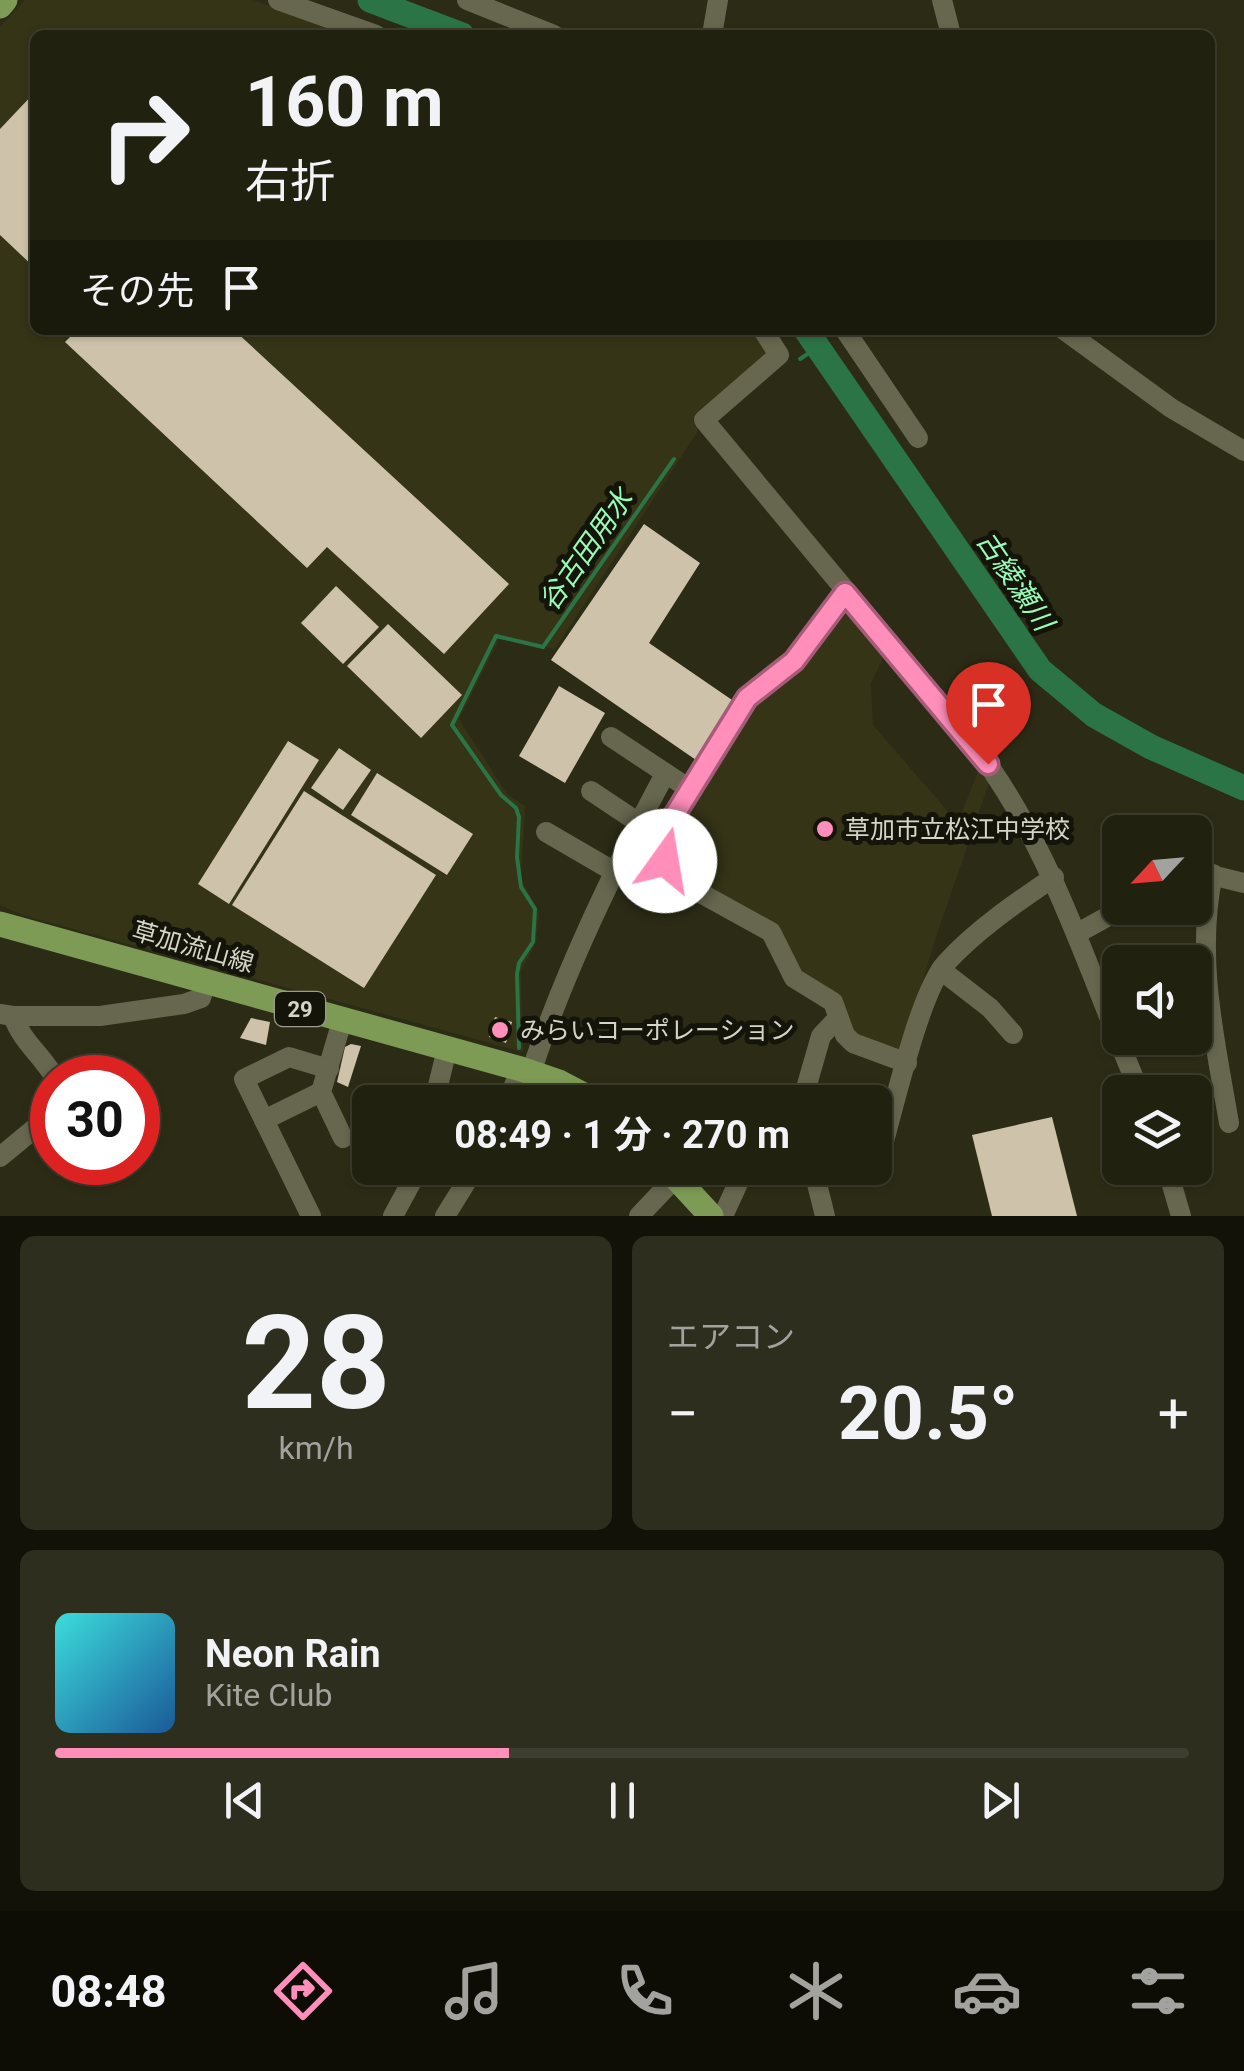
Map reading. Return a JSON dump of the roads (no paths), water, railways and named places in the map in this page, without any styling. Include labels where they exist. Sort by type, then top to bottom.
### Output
[{"type":"main road","points":[[0,6],[6,0]]},
{"type":"main road","name":"草加流山線","points":[[0,924],[526,1070],[559,1085]]},
{"type":"main road","points":[[684,1185],[711,1216]]},
{"type":"street","points":[[278,0],[362,30]]},
{"type":"street","points":[[467,0],[542,30]]},
{"type":"street","points":[[713,30],[718,0]]},
{"type":"street","points":[[942,0],[949,30]]},
{"type":"street","points":[[766,335],[779,355],[704,420],[988,764],[1034,836],[1054,877],[1133,1075]]},
{"type":"street","points":[[848,335],[918,438]]},
{"type":"street","points":[[1071,335],[1171,408],[1244,451]]},
{"type":"street","points":[[845,593],[794,661],[747,698],[674,816],[666,840],[665,861],[675,878],[771,932],[794,978],[833,1002],[844,1035],[853,1044],[907,1064]]},
{"type":"street","points":[[611,737],[691,790]]},
{"type":"street","points":[[517,1085],[613,871],[665,774]]},
{"type":"street","points":[[591,791],[639,823]]},
{"type":"street","points":[[546,832],[613,871]]},
{"type":"street","points":[[1212,874],[1244,883]]},
{"type":"street","points":[[892,1117],[941,970],[1010,907],[1054,877]]},
{"type":"street","points":[[1076,934],[1102,920]]},
{"type":"street","points":[[1206,925],[1204,970],[1229,1123]]},
{"type":"street","points":[[941,970],[990,1008],[1013,1034]]},
{"type":"street","points":[[7,1015],[100,1016],[184,1004],[201,998],[206,982]]},
{"type":"street","points":[[7,1015],[37,1055]]},
{"type":"street","points":[[807,1085],[821,1036],[838,1018]]},
{"type":"street","points":[[342,1021],[321,1092],[343,1138]]},
{"type":"street","points":[[438,1085],[447,1049]]},
{"type":"street","points":[[311,1216],[244,1079],[289,1056],[328,1070]]},
{"type":"street","points":[[264,1120],[321,1092]]},
{"type":"street","points":[[0,1157],[30,1132]]},
{"type":"street","points":[[392,1216],[409,1185]]},
{"type":"street","points":[[445,1216],[464,1185]]},
{"type":"street","points":[[638,1216],[662,1185]]},
{"type":"street","points":[[723,1216],[737,1185]]},
{"type":"street","points":[[817,1185],[825,1216]]},
{"type":"street","points":[[1172,1185],[1181,1216]]},
{"type":"waterway","name":"古綾瀬川","points":[[370,0],[449,30]]},
{"type":"waterway","name":"古綾瀬川","points":[[809,335],[1040,670],[1094,715],[1151,747],[1244,788]]},
{"type":"waterway","name":"谷古田用水","points":[[800,359],[818,347]]},
{"type":"waterway","name":"谷古田用水","points":[[519,1048],[517,974],[519,963],[533,942],[535,909],[521,887],[517,857],[519,817],[452,725],[496,636],[543,647],[674,459]]},
{"type":"place","name":"草加市立松江中学校","points":[[825,829]]},
{"type":"place","name":"みらいコーポレーション","points":[[500,1030]]}]
